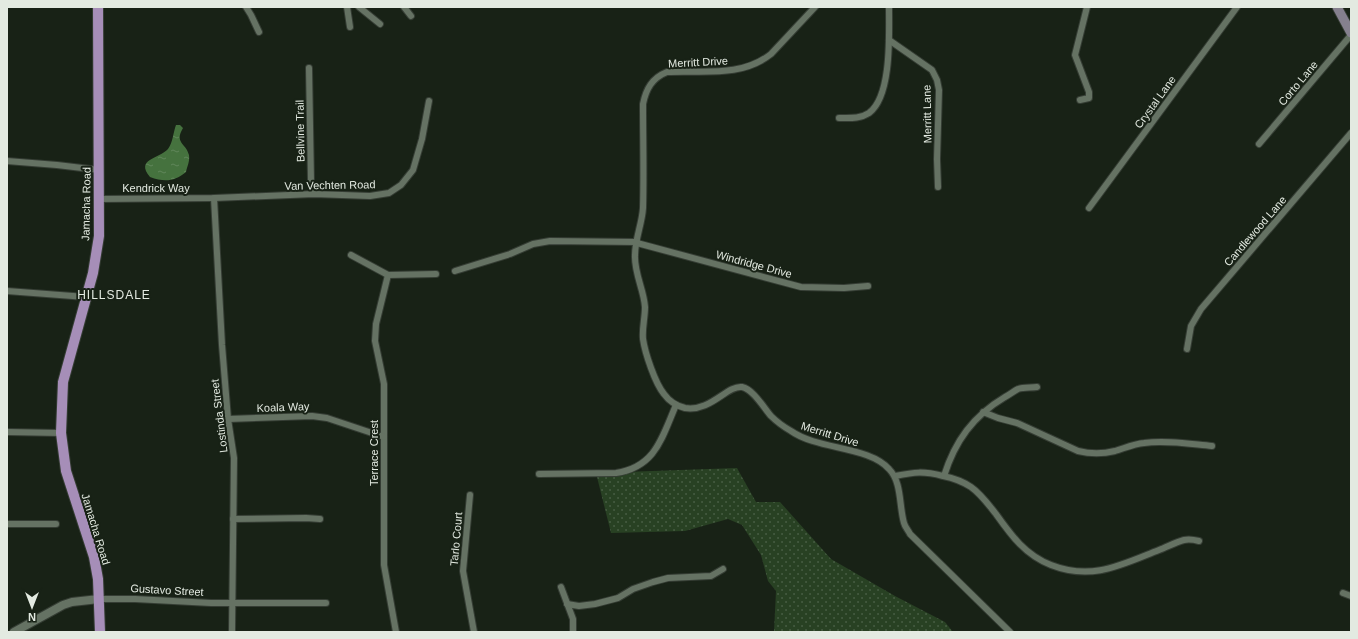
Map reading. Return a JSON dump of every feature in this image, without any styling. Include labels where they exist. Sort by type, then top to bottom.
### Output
[{"type":"main road","name":"Jamacha Road","points":[[98,7],[99,236],[93,273],[63,382],[61,433],[66,471],[94,557],[100,599],[100,632]]},
{"type":"main road","points":[[1337,7],[1351,34]]},
{"type":"street","points":[[246,7],[259,32]]},
{"type":"street","points":[[347,7],[350,27]]},
{"type":"street","points":[[359,7],[380,24]]},
{"type":"street","points":[[404,7],[411,16]]},
{"type":"street","name":"Merritt Drive","points":[[815,7],[771,54],[763,60],[738,70],[667,72],[661,74],[652,81],[645,94],[643,104],[643,210],[635,254],[635,265],[645,306],[643,338],[651,368],[656,379],[664,394],[676,405],[687,408],[702,407],[735,388],[744,387],[753,394],[771,416],[790,431],[799,436],[826,445],[874,458],[888,467],[895,476]]},
{"type":"street","points":[[840,118],[862,117],[876,106],[886,78],[889,40],[889,7]]},
{"type":"street","points":[[1080,100],[1089,98],[1089,92],[1075,55],[1087,7]]},
{"type":"street","name":"Crystal Lane","points":[[1089,208],[1237,7]]},
{"type":"street","name":"Corto Lane","points":[[1259,144],[1351,34]]},
{"type":"street","name":"Merritt Lane","points":[[889,40],[932,70],[937,80],[939,90],[937,159],[938,187]]},
{"type":"street","name":"Bellvine Trail","points":[[310,68],[311,182],[314,194]]},
{"type":"street","name":"Van Vechten Road","points":[[214,198],[314,194],[370,196],[389,193],[401,185],[413,170],[422,139],[429,101]]},
{"type":"street","name":"Candlewood Lane","points":[[1188,349],[1191,326],[1201,309],[1351,133]]},
{"type":"street","points":[[7,161],[99,170]]},
{"type":"street","name":"Kendrick Way","points":[[99,199],[214,198]]},
{"type":"street","name":"Lostinda Street","points":[[214,198],[221,330],[228,419],[234,458],[235,486],[233,520],[232,632]]},
{"type":"street","name":"Windridge Drive","points":[[455,271],[510,254],[534,244],[550,241],[637,243],[801,287],[844,288],[868,286]]},
{"type":"street","points":[[351,255],[388,275],[436,274]]},
{"type":"street","name":"Terrace Crest","points":[[388,275],[376,324],[376,336],[377,352],[384,384],[384,564],[396,632]]},
{"type":"street","points":[[7,291],[86,297]]},
{"type":"street","points":[[944,476],[950,458],[962,435],[983,412],[995,402],[1019,389],[1037,387]]},
{"type":"street","points":[[540,474],[616,473],[634,468],[652,455],[676,405]]},
{"type":"street","points":[[983,412],[1017,423],[1078,451],[1108,453],[1145,442],[1212,446]]},
{"type":"street","name":"Koala Way","points":[[228,419],[312,416],[327,418],[384,437]]},
{"type":"street","points":[[7,432],[61,433]]},
{"type":"street","points":[[1010,632],[910,534],[905,524],[895,476],[930,472],[958,480],[976,491],[986,500],[1014,539],[1028,552],[1037,559],[1059,568],[1086,572],[1104,570],[1113,568],[1186,539],[1200,541]]},
{"type":"street","name":"Tarlo Court","points":[[470,495],[463,571],[474,632]]},
{"type":"street","points":[[233,520],[320,519]]},
{"type":"street","points":[[7,524],[56,524]]},
{"type":"street","points":[[567,604],[579,606],[595,604],[618,598],[653,582],[668,578],[711,576],[723,569]]},
{"type":"street","points":[[561,587],[573,619],[573,632]]},
{"type":"street","points":[[1343,593],[1351,596]]},
{"type":"street","name":"Gustavo Street","points":[[14,632],[63,605],[72,602],[100,599],[135,599],[210,603],[326,603]]},
{"type":"shaded area","points":[[737,468],[756,502],[780,502],[831,559],[895,596],[945,622],[953,632],[774,632],[776,591],[768,581],[761,555],[742,525],[728,519],[685,531],[611,533],[596,473]]},
{"type":"water","points":[[176,125],[180,125],[183,128],[180,140],[188,151],[189,155],[189,162],[186,172],[177,178],[169,180],[160,180],[150,177],[145,166],[150,160],[168,149]]},
{"type":"district","name":"HILLSDALE","points":[[114,295]]}]
